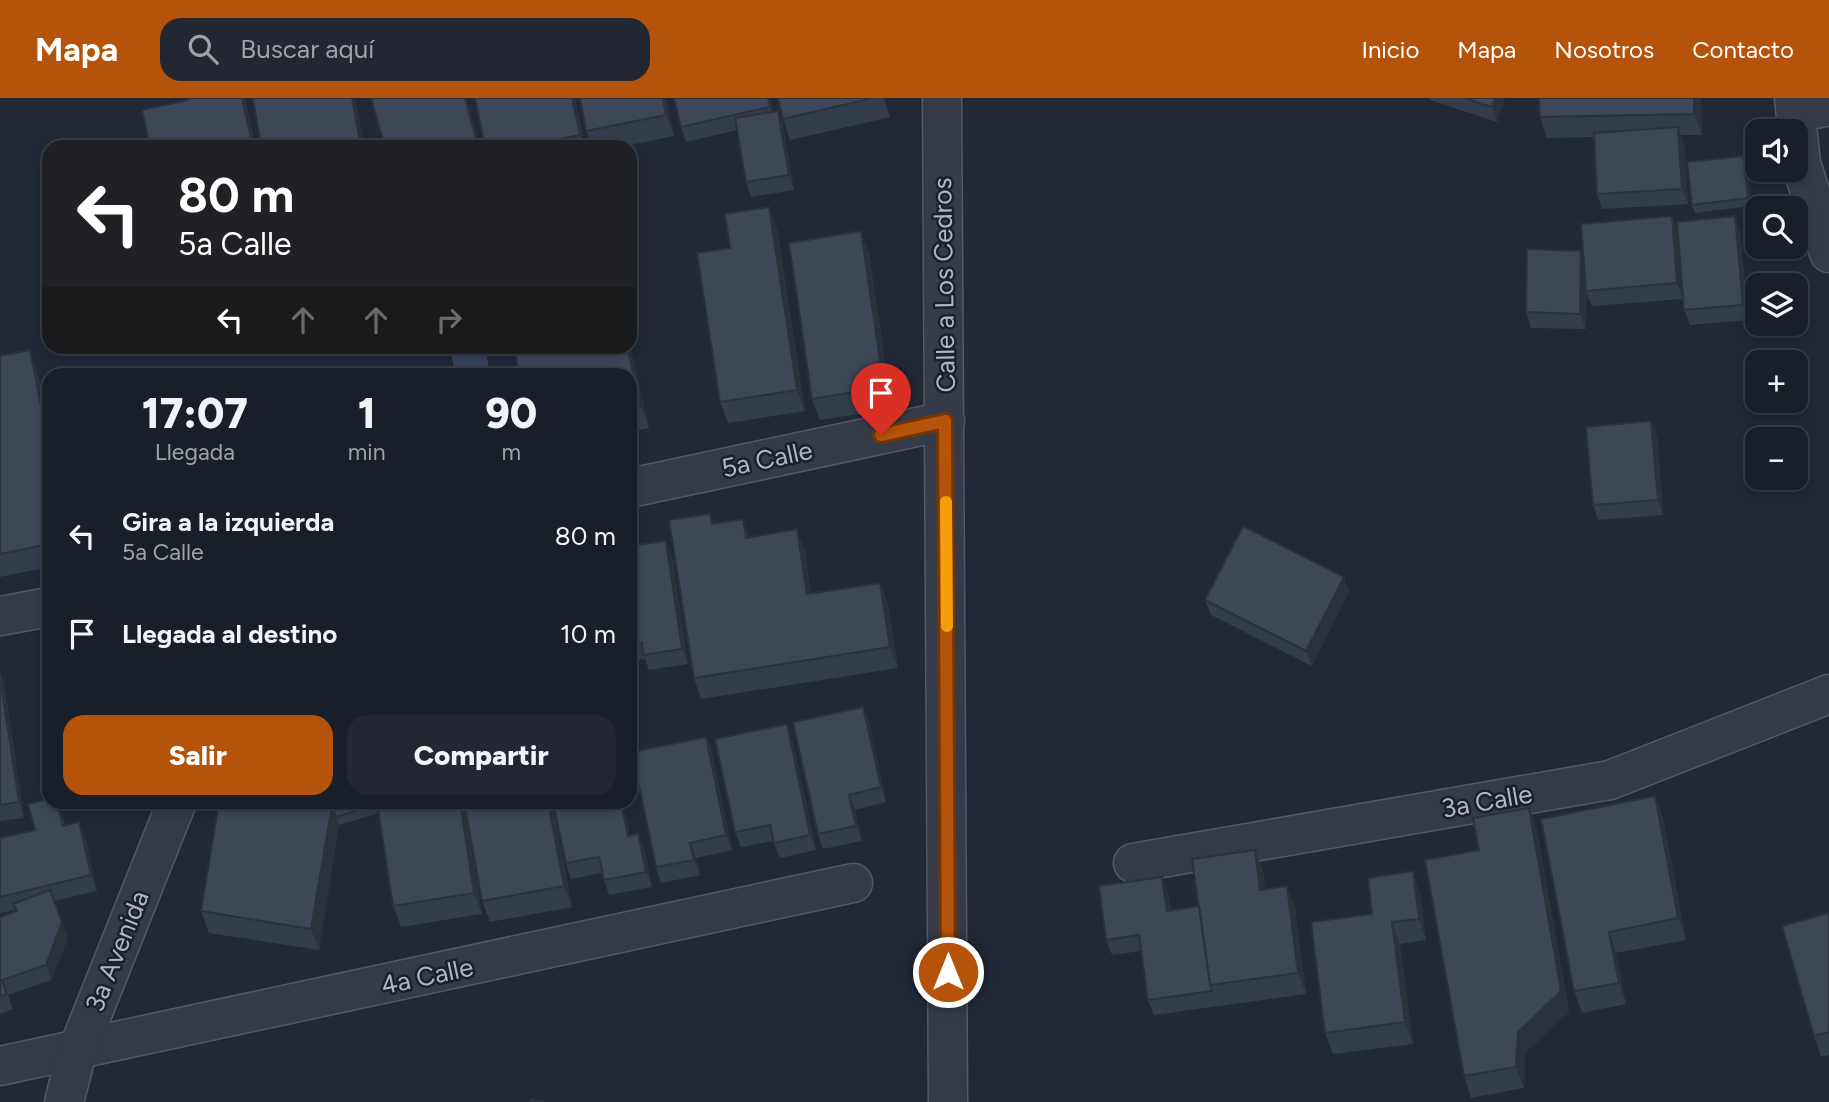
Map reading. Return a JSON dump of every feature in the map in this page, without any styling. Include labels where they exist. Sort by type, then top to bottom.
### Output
[{"type":"street","name":"Calle a Los Cedros","points":[[942,98],[948,1102]]},
{"type":"street","points":[[1806,106],[1801,163],[1829,253]]},
{"type":"street","name":"5a Calle","points":[[637,487],[945,421]]},
{"type":"street","points":[[0,616],[42,608]]},
{"type":"street","name":"3a Calle","points":[[1133,863],[1610,780],[1829,694]]},
{"type":"street","name":"3a Avenida","points":[[64,1102],[77,1052],[174,809]]},
{"type":"street","name":"4a Calle","points":[[0,1066],[77,1052],[853,883]]},
{"type":"water","points":[[451,354],[486,354],[489,368],[454,368]]},
{"type":"building","points":[[242,98],[251,140],[148,140],[142,110],[188,100]]},
{"type":"building","points":[[253,98],[352,98],[360,140],[260,140]]},
{"type":"building","points":[[371,98],[465,98],[476,140],[383,140]]},
{"type":"building","points":[[475,98],[572,98],[580,135],[555,140],[484,140]]},
{"type":"building","points":[[580,98],[663,98],[666,115],[586,131]]},
{"type":"building","points":[[674,98],[768,98],[770,107],[681,127]]},
{"type":"building","points":[[778,98],[873,98],[783,119]]},
{"type":"building","points":[[1464,98],[1495,98],[1492,107]]},
{"type":"building","points":[[1539,98],[1694,98],[1694,114],[1540,117]]},
{"type":"building","points":[[778,111],[789,175],[746,182],[735,118]]},
{"type":"building","points":[[1678,127],[1682,189],[1597,194],[1594,133]]},
{"type":"building","points":[[1743,156],[1748,196],[1692,205],[1687,162]]},
{"type":"building","points":[[769,207],[797,390],[720,402],[697,253],[730,248],[725,214]]},
{"type":"building","points":[[1672,216],[1677,283],[1586,291],[1581,224]]},
{"type":"building","points":[[1735,216],[1743,305],[1684,310],[1677,222]]},
{"type":"building","points":[[861,231],[884,387],[812,399],[789,243]]},
{"type":"building","points":[[1527,249],[1581,251],[1580,314],[1526,312]]},
{"type":"building","points":[[30,350],[42,411],[42,545],[0,554],[0,356]]},
{"type":"building","points":[[515,354],[629,354],[632,368],[518,368]]},
{"type":"building","points":[[637,390],[641,407],[637,408]]},
{"type":"building","points":[[1651,421],[1658,500],[1593,505],[1586,427]]},
{"type":"building","points":[[710,514],[712,524],[743,519],[746,538],[797,529],[807,594],[880,583],[890,647],[694,678],[669,520]]},
{"type":"building","points":[[1243,526],[1344,577],[1306,651],[1205,600]]},
{"type":"building","points":[[666,541],[682,649],[643,655],[642,643],[637,644],[637,545]]},
{"type":"building","points":[[0,678],[19,802],[0,805]]},
{"type":"building","points":[[863,707],[881,787],[849,795],[856,826],[818,834],[793,722]]},
{"type":"building","points":[[787,724],[810,835],[774,843],[770,825],[735,832],[715,739]]},
{"type":"building","points":[[706,737],[726,835],[690,843],[694,860],[656,867],[637,776],[637,751]]},
{"type":"building","points":[[1655,796],[1678,918],[1609,932],[1619,983],[1574,991],[1541,819]]},
{"type":"building","points":[[42,801],[42,809],[59,809],[63,826],[79,822],[91,875],[0,897],[0,838],[35,830],[28,804]]},
{"type":"building","points":[[1529,808],[1561,991],[1518,1032],[1516,1067],[1464,1076],[1425,860],[1479,850],[1473,818]]},
{"type":"building","points":[[218,809],[331,809],[311,929],[201,911]]},
{"type":"building","points":[[333,809],[362,809],[336,817]]},
{"type":"building","points":[[378,809],[461,809],[474,893],[393,906]]},
{"type":"building","points":[[465,809],[549,809],[564,886],[482,901]]},
{"type":"building","points":[[554,809],[622,809],[628,836],[638,834],[646,872],[604,880],[599,857],[566,863]]},
{"type":"building","points":[[1255,850],[1260,890],[1287,886],[1298,973],[1210,985],[1192,859]]},
{"type":"building","points":[[1413,871],[1419,919],[1392,922],[1405,1022],[1325,1033],[1311,922],[1372,914],[1368,878]]},
{"type":"building","points":[[1162,877],[1167,911],[1199,906],[1212,991],[1148,1000],[1139,935],[1106,940],[1099,886]]},
{"type":"building","points":[[50,890],[62,922],[46,965],[2,980],[7,994],[0,997],[0,917],[17,911],[13,904]]},
{"type":"building","points":[[1829,913],[1829,1032],[1814,1036],[1782,926]]},
{"type":"slow traffic","points":[[946,502],[947,626]]},
{"type":"route","points":[[881,435],[945,421],[948,972]]}]
